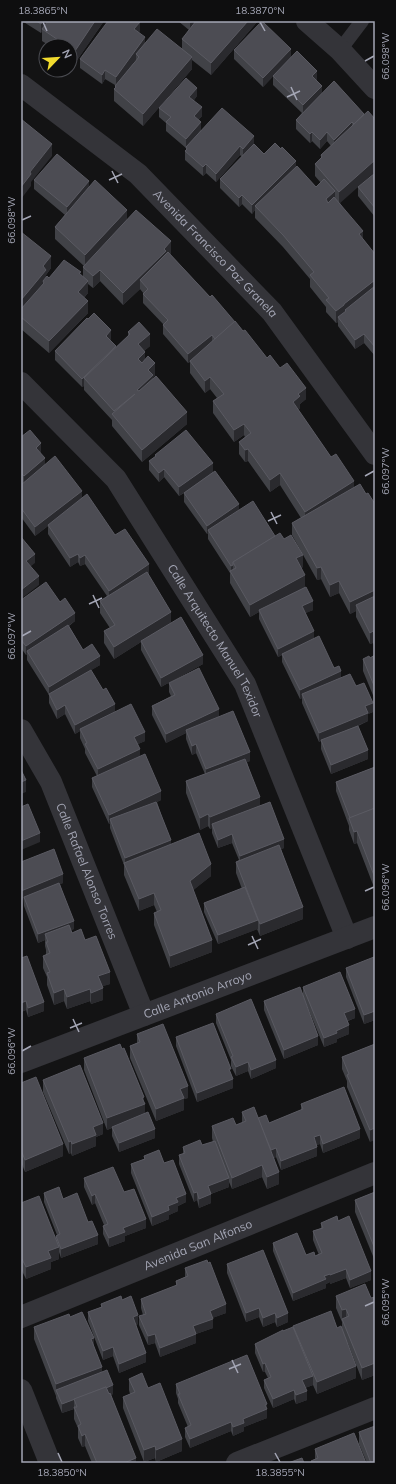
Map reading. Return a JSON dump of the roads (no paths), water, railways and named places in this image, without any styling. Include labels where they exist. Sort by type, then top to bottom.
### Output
[{"type":"street","points":[[307,21],[340,50],[375,88]]},
{"type":"street","name":"Avenida Francisco Paz Granela","points":[[21,86],[138,174],[272,312],[375,454]]},
{"type":"street","name":"Calle Arquitecto Manuel Texidor","points":[[21,383],[116,479],[245,684],[347,938]]},
{"type":"street","name":"Calle Rafael Alonso Torres","points":[[21,730],[51,782],[144,1015]]},
{"type":"street","name":"Calle Antonio Arroyo","points":[[21,1062],[375,927]]},
{"type":"street","name":"Avenida San Alfonso","points":[[21,1317],[375,1173]]},
{"type":"street","points":[[21,1390],[50,1463]]},
{"type":"street","points":[[237,1463],[375,1408]]},
{"type":"lane","points":[[340,50],[362,21]]}]
